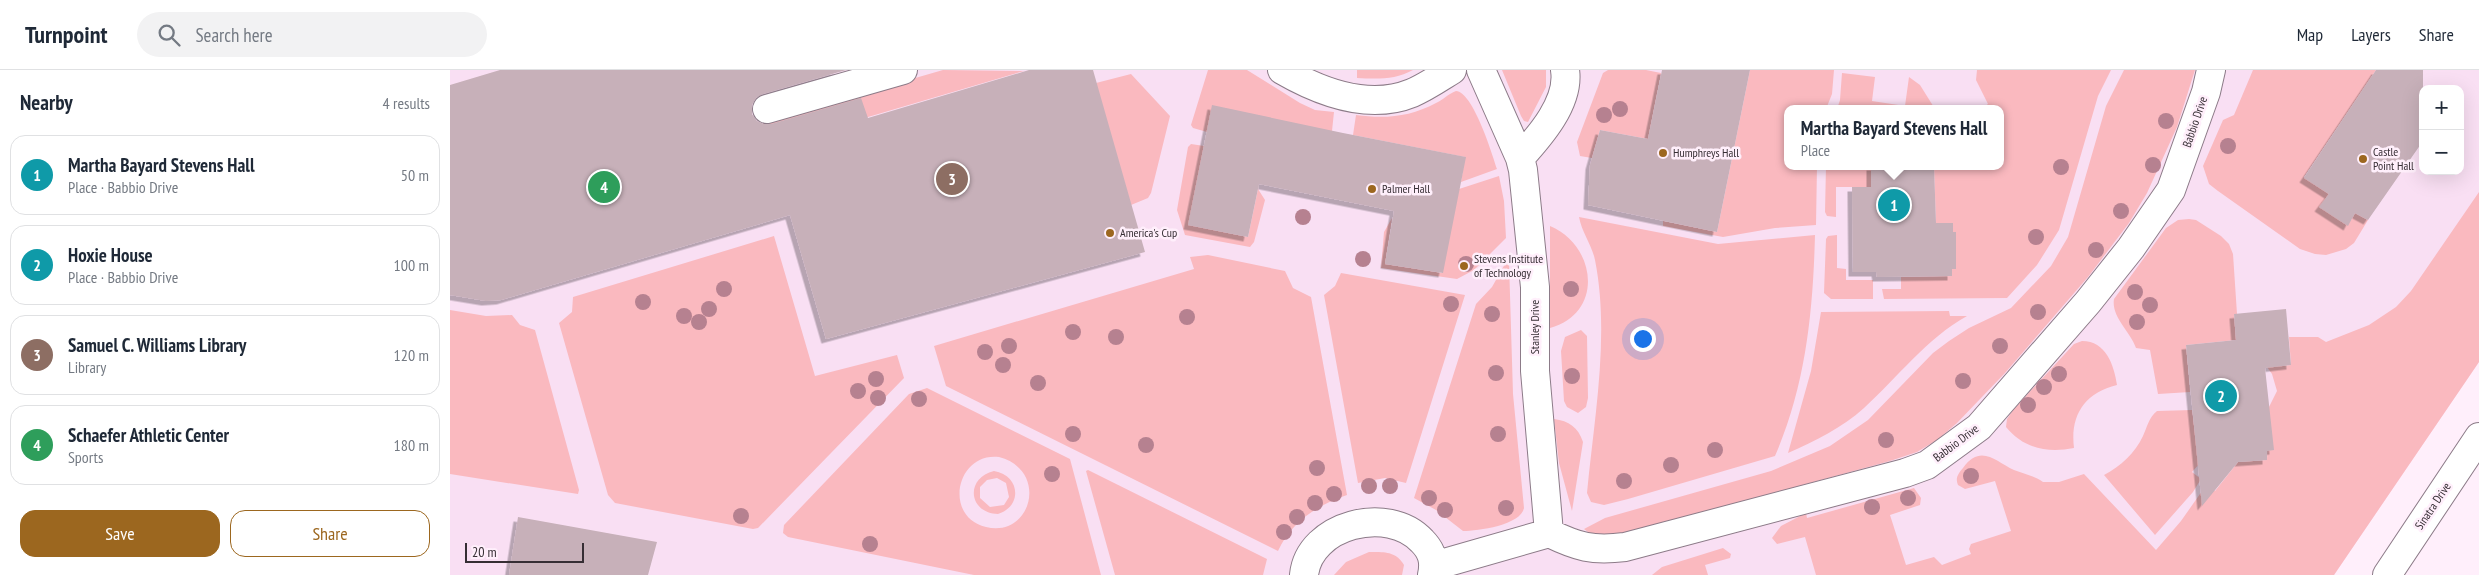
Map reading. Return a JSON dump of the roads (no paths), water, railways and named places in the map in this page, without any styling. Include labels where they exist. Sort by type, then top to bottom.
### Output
[{"type":"street","points":[[767,109],[903,70]]},
{"type":"street","points":[[1282,70],[1322,91],[1348,97],[1380,99],[1397,98],[1412,93],[1452,70]]},
{"type":"street","name":"Stanley Drive","points":[[1481,70],[1520,158],[1530,222],[1534,278],[1535,371],[1549,533]]},
{"type":"street","points":[[1520,158],[1540,135],[1554,111],[1564,89],[1565,70]]},
{"type":"street","name":"Babbio Drive","points":[[1549,533],[1573,544],[1601,550],[1625,547],[1905,473],[1927,465],[1953,447],[1979,427],[2088,302],[2130,248],[2171,190],[2206,92],[2211,70]]},
{"type":"street","name":"Sinatra Drive","points":[[2386,575],[2479,437]]},
{"type":"street","points":[[1304,575],[1305,567],[1313,551],[1330,537],[1344,528],[1378,521],[1411,529],[1431,550],[1433,570],[1549,533]]},
{"type":"place","name":"Humphreys Hall","points":[[1663,153]]},
{"type":"place","name":"Castle Point Hall","points":[[2363,159]]},
{"type":"place","name":"Samuel C. Williams Library","points":[[952,179]]},
{"type":"place","name":"Schaefer Athletic Center","points":[[604,187]]},
{"type":"place","name":"Palmer Hall","points":[[1372,189]]},
{"type":"place","name":"Martha Bayard Stevens Hall","points":[[1894,205]]},
{"type":"place","name":"America's Cup","points":[[1110,233]]},
{"type":"place","name":"Stevens Institute of Technology","points":[[1464,266]]},
{"type":"place","name":"Hoxie House","points":[[2221,396]]}]
